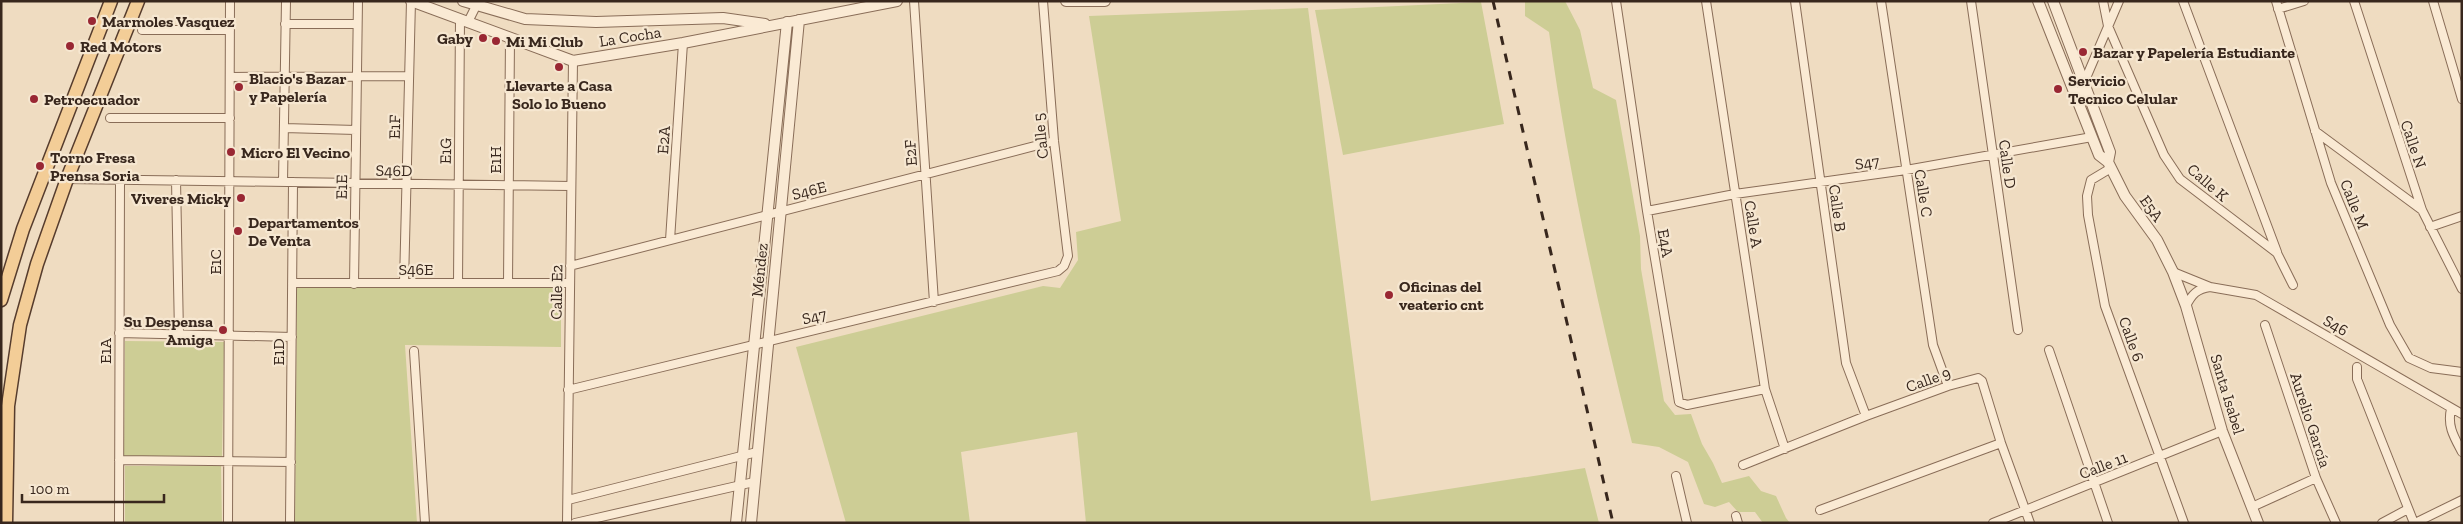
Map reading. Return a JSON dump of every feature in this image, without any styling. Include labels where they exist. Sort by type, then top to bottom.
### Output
[{"type":"main road","points":[[1,300],[23,229],[111,1]]},
{"type":"main road","points":[[6,523],[5,405],[6,391],[20,325],[37,264],[67,179],[138,1]]},
{"type":"street","name":"E1C","points":[[228,523],[230,1]]},
{"type":"street","points":[[283,182],[286,1]]},
{"type":"street","name":"E1E","points":[[354,284],[356,24],[358,1]]},
{"type":"street","name":"La Cocha","points":[[411,1],[573,61],[683,43],[898,1]]},
{"type":"street","name":"E1F","points":[[404,283],[411,1]]},
{"type":"street","name":"La Cocha","points":[[463,1],[476,3],[525,18],[596,22],[723,18],[773,25]]},
{"type":"street","name":"E2F","points":[[914,1],[934,302]]},
{"type":"street","name":"Calle 5","points":[[1043,1],[1054,142],[1068,256],[1064,266]]},
{"type":"street","points":[[1066,1],[1106,1]]},
{"type":"street","name":"E4A","points":[[1616,1],[1647,211],[1679,402],[1687,405],[1765,389]]},
{"type":"street","name":"Calle A","points":[[1706,1],[1765,389],[1785,449]]},
{"type":"street","name":"Calle B","points":[[1794,1],[1846,363],[1866,416]]},
{"type":"street","name":"Calle C","points":[[1881,1],[1933,345],[1948,386]]},
{"type":"street","name":"Calle D","points":[[1971,1],[2018,330]]},
{"type":"street","points":[[2038,1],[2099,155],[2110,165]]},
{"type":"street","points":[[2053,1],[2110,152],[2110,165]]},
{"type":"street","name":"Calle K","points":[[2103,1],[2108,26],[2164,155],[2180,179],[2277,253]]},
{"type":"street","points":[[2077,99],[2119,1]]},
{"type":"street","name":"Calle K","points":[[2183,1],[2277,253],[2293,285]]},
{"type":"street","points":[[2277,5],[2304,1]]},
{"type":"street","name":"Calle N","points":[[2354,1],[2422,210],[2462,289]]},
{"type":"street","points":[[2433,1],[2462,99]]},
{"type":"street","points":[[464,21],[476,3]]},
{"type":"street","name":"Calle M","points":[[2277,5],[2330,183],[2390,325],[2409,358],[2431,368],[2462,372]]},
{"type":"street","name":"Méndez","points":[[750,523],[799,20]]},
{"type":"street","name":"E1G","points":[[458,283],[464,21]]},
{"type":"street","name":"Méndez","points":[[736,523],[787,22]]},
{"type":"street","points":[[285,24],[356,24]]},
{"type":"street","points":[[142,30],[230,30]]},
{"type":"street","name":"E1H","points":[[508,283],[510,38]]},
{"type":"street","name":"E2A","points":[[670,240],[683,43]]},
{"type":"street","name":"Calle E2","points":[[567,523],[573,61]]},
{"type":"street","points":[[230,77],[356,78],[409,76]]},
{"type":"street","points":[[110,118],[230,118]]},
{"type":"street","points":[[284,128],[356,130]]},
{"type":"street","points":[[2315,131],[2422,210]]},
{"type":"street","name":"S47","points":[[1647,211],[1735,194],[1906,170],[2092,137]]},
{"type":"street","name":"S46E","points":[[570,266],[1054,142]]},
{"type":"street","name":"E5A","points":[[2110,165],[2125,196],[2157,240],[2173,272]]},
{"type":"street","name":"Calle 6","points":[[2110,165],[2091,180],[2087,196],[2088,215],[2105,306],[2184,523]]},
{"type":"street","name":"S46D","points":[[67,179],[571,186]]},
{"type":"street","name":"E1A","points":[[119,523],[120,180]]},
{"type":"street","points":[[176,180],[179,334]]},
{"type":"street","name":"E1D","points":[[290,523],[293,182]]},
{"type":"street","points":[[2430,227],[2462,216]]},
{"type":"street","name":"S47","points":[[568,390],[1058,271],[1064,266]]},
{"type":"street","name":"S46","points":[[2173,272],[2210,287],[2256,295],[2451,409]]},
{"type":"street","name":"Santa Isabel","points":[[2173,272],[2186,306],[2222,431],[2258,523]]},
{"type":"street","name":"S46E","points":[[292,283],[570,283]]},
{"type":"street","points":[[2186,306],[2192,295],[2199,289],[2210,287]]},
{"type":"street","name":"Aurelio García","points":[[2265,325],[2316,478],[2336,523]]},
{"type":"street","points":[[119,333],[292,337]]},
{"type":"street","points":[[2049,350],[2108,523]]},
{"type":"street","points":[[414,351],[425,523]]},
{"type":"street","points":[[2357,367],[2357,379],[2414,523],[2462,500]]},
{"type":"street","name":"Calle 9","points":[[1744,465],[1866,416],[1948,386],[1978,378],[1982,381],[2001,443],[2030,523]]},
{"type":"street","points":[[2462,414],[2451,409],[2449,422],[2462,452]]},
{"type":"street","name":"Calle 11","points":[[1993,523],[2222,431]]},
{"type":"street","points":[[1820,510],[2001,443]]},
{"type":"street","points":[[568,500],[757,452]]},
{"type":"street","points":[[119,460],[291,462]]},
{"type":"street","points":[[1676,476],[1687,523]]},
{"type":"street","points":[[2252,507],[2316,478]]},
{"type":"street","points":[[575,523],[754,482]]},
{"type":"street","points":[[2382,523],[2408,509]]},
{"type":"green space","points":[[1525,1],[1565,1],[1580,30],[1593,88],[1616,100],[1640,236],[1641,269],[1664,401],[1675,415],[1691,414],[1702,444],[1722,483],[1749,476],[1761,491],[1776,496],[1790,523],[1763,523],[1755,512],[1738,512],[1729,502],[1715,507],[1704,504],[1688,462],[1659,447],[1632,443],[1585,239],[1565,136],[1549,32],[1525,16]]},
{"type":"green space","points":[[1481,2],[1504,124],[1343,155],[1315,10]]},
{"type":"green space","points":[[1308,8],[1371,501],[1585,468],[1599,523],[1086,523],[1077,432],[961,452],[970,523],[846,523],[796,347],[1043,286],[1060,288],[1078,260],[1076,232],[1121,221],[1089,16]]},
{"type":"green space","points":[[297,287],[561,288],[561,347],[405,345],[417,523],[295,523]]},
{"type":"green space","points":[[125,341],[224,342],[222,458],[124,457]]},
{"type":"green space","points":[[125,466],[221,466],[222,523],[125,523]]},
{"type":"railway","points":[[1493,1],[1613,523]]},
{"type":"place","name":"Marmoles Vasquez","points":[[92,21]]},
{"type":"place","name":"Gaby","points":[[483,38]]},
{"type":"place","name":"Mi Mi Club","points":[[496,41]]},
{"type":"place","name":"Red Motors","points":[[70,46]]},
{"type":"place","name":"Bazar y Papelería Estudiante","points":[[2083,52]]},
{"type":"place","name":"Llevarte a Casa Solo lo Bueno","points":[[559,67]]},
{"type":"place","name":"Blacio's Bazar y Papelería","points":[[239,87]]},
{"type":"place","name":"Servicio Tecnico Celular","points":[[2058,89]]},
{"type":"place","name":"Petroecuador","points":[[34,99]]},
{"type":"place","name":"Micro El Vecino","points":[[231,152]]},
{"type":"place","name":"Torno Fresa Prensa Soria","points":[[40,166]]},
{"type":"place","name":"Viveres Micky","points":[[241,198]]},
{"type":"place","name":"Departamentos De Venta","points":[[238,231]]},
{"type":"place","name":"Oficinas del veaterio cnt","points":[[1389,295]]},
{"type":"place","name":"Su Despensa Amiga","points":[[223,330]]}]
